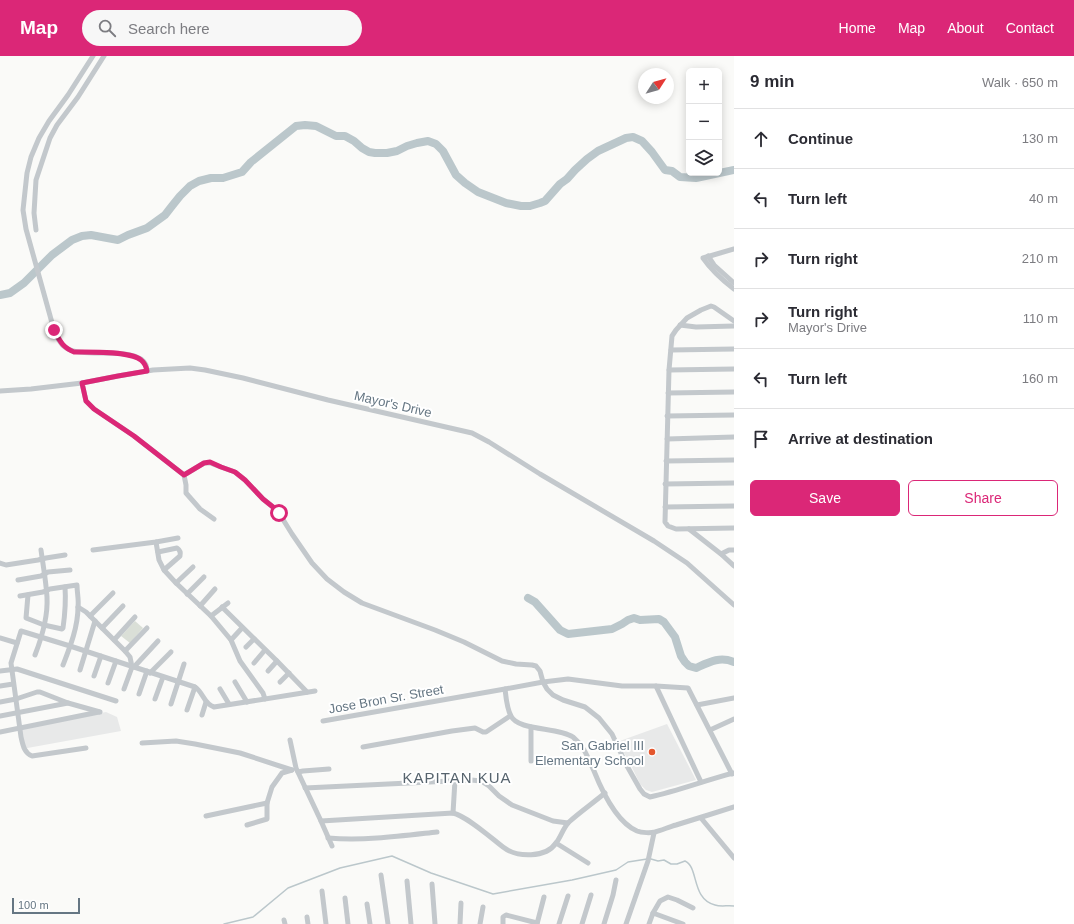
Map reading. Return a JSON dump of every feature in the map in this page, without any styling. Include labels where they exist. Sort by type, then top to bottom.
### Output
[{"type":"street","points":[[93,56],[49,121],[39,138],[31,157],[27,173],[23,210],[26,229],[54,330],[61,343],[74,352],[124,354],[134,356],[142,360],[146,365],[147,371]]},
{"type":"street","points":[[36,230],[34,213],[36,180],[50,138],[57,125],[78,97],[104,56]]},
{"type":"street","points":[[734,249],[703,258],[718,276],[734,288]]},
{"type":"street","points":[[708,256],[714,265],[734,283]]},
{"type":"street","points":[[734,321],[711,306],[687,318],[672,336],[667,416],[664,522],[672,529],[734,528]]},
{"type":"street","points":[[680,325],[696,327],[734,326]]},
{"type":"street","points":[[671,350],[734,349]]},
{"type":"street","name":"Mayor's Drive","points":[[0,390],[31,389],[82,383],[147,371],[190,368],[243,378],[328,400],[472,433],[654,541],[687,563],[734,604]]},
{"type":"street","points":[[669,370],[734,369]]},
{"type":"street","points":[[82,383],[86,401],[94,409],[134,436],[184,475],[186,493],[200,509],[214,519]]},
{"type":"street","points":[[668,393],[734,392]]},
{"type":"street","points":[[667,416],[734,415]]},
{"type":"street","points":[[667,438],[734,437]]},
{"type":"street","points":[[666,461],[734,460]]},
{"type":"street","points":[[184,475],[204,463],[210,462],[235,472],[279,513],[312,563],[327,579],[362,603],[464,642],[502,661],[536,666],[547,689],[553,695],[585,707],[599,718],[612,734],[640,789],[644,794],[650,797],[733,774],[698,705],[734,698]]},
{"type":"street","points":[[666,484],[734,483]]},
{"type":"street","points":[[665,507],[734,506]]},
{"type":"street","points":[[689,529],[734,566]]},
{"type":"street","points":[[93,550],[178,538]]},
{"type":"street","points":[[156,542],[159,560],[164,570],[211,616],[231,640],[233,648],[240,660],[266,699]]},
{"type":"street","points":[[158,552],[177,548],[181,553],[180,556],[164,570]]},
{"type":"street","points":[[35,655],[42,638],[46,614],[46,590],[41,550]]},
{"type":"street","points":[[721,554],[729,550],[734,550]]},
{"type":"street","points":[[0,563],[6,565],[65,555]]},
{"type":"street","points":[[176,583],[193,567]]},
{"type":"street","points":[[18,580],[41,576],[48,572],[70,570]]},
{"type":"street","points":[[188,594],[204,577]]},
{"type":"street","points":[[20,596],[77,585],[78,607],[76,622],[70,646],[63,665]]},
{"type":"street","points":[[28,594],[26,618],[60,629],[63,628],[66,587]]},
{"type":"street","points":[[200,606],[215,589]]},
{"type":"street","points":[[90,616],[113,593]]},
{"type":"street","points":[[211,616],[228,603]]},
{"type":"street","points":[[102,628],[123,606]]},
{"type":"street","points":[[78,607],[86,612],[125,650],[130,657],[133,667]]},
{"type":"street","points":[[222,608],[307,692]]},
{"type":"street","points":[[114,640],[135,617]]},
{"type":"street","points":[[80,670],[95,621]]},
{"type":"street","points":[[125,650],[147,628]]},
{"type":"street","points":[[231,640],[242,628]]},
{"type":"street","points":[[86,748],[32,756],[28,754],[23,747],[11,669],[11,663],[21,631],[195,687],[198,689],[206,702],[210,706],[214,707],[315,691]]},
{"type":"street","points":[[0,638],[17,643]]},
{"type":"street","points":[[246,647],[254,639]]},
{"type":"street","points":[[124,689],[133,667],[158,641]]},
{"type":"street","points":[[254,663],[265,650]]},
{"type":"street","points":[[139,694],[149,672],[171,652]]},
{"type":"street","points":[[94,676],[101,656]]},
{"type":"street","points":[[108,683],[116,661]]},
{"type":"street","points":[[268,671],[277,661]]},
{"type":"street","points":[[171,704],[184,664]]},
{"type":"street","points":[[0,671],[17,669],[116,701]]},
{"type":"street","points":[[280,682],[289,673]]},
{"type":"street","points":[[155,699],[163,677]]},
{"type":"street","name":"Jose Bron Sr. Street","points":[[323,721],[543,682],[568,679],[622,686],[688,688],[698,705]]},
{"type":"street","points":[[235,682],[247,702]]},
{"type":"street","points":[[0,686],[13,684]]},
{"type":"street","points":[[656,686],[701,782]]},
{"type":"street","points":[[187,710],[195,687]]},
{"type":"street","points":[[220,689],[229,704]]},
{"type":"street","points":[[505,689],[510,716],[513,720],[531,727],[565,733],[573,737],[581,745],[588,756],[612,808],[620,818],[638,832],[654,833],[734,807]]},
{"type":"street","points":[[0,702],[40,692],[68,703],[100,712],[0,732]]},
{"type":"street","points":[[202,715],[206,702]]},
{"type":"street","points":[[0,716],[68,703]]},
{"type":"street","points":[[363,747],[475,728],[486,732],[510,716]]},
{"type":"street","points":[[710,730],[734,719]]},
{"type":"street","points":[[531,727],[531,761]]},
{"type":"street","points":[[290,740],[295,770],[332,846]]},
{"type":"street","points":[[142,743],[176,741],[240,753],[295,770],[303,771],[329,769]]},
{"type":"street","points":[[246,825],[267,819],[267,803],[272,787],[281,775],[295,770]]},
{"type":"street","points":[[305,788],[455,780],[481,781],[512,805],[553,822],[568,823]]},
{"type":"street","points":[[453,813],[455,780]]},
{"type":"street","points":[[321,821],[453,813],[465,818],[505,849],[514,853],[531,855],[550,850],[568,823],[605,793]]},
{"type":"street","points":[[206,816],[267,803]]},
{"type":"street","points":[[701,818],[734,858]]},
{"type":"street","points":[[328,838],[384,838],[437,832]]},
{"type":"street","points":[[626,924],[649,858],[654,833]]},
{"type":"street","points":[[556,843],[588,863]]},
{"type":"street","points":[[381,875],[388,924]]},
{"type":"street","points":[[604,924],[616,880]]},
{"type":"street","points":[[407,881],[411,924]]},
{"type":"street","points":[[432,884],[435,924]]},
{"type":"street","points":[[322,891],[326,924]]},
{"type":"street","points":[[582,924],[590,895]]},
{"type":"street","points":[[559,924],[568,896]]},
{"type":"street","points":[[503,924],[503,917],[506,915],[537,923],[544,897]]},
{"type":"street","points":[[649,924],[660,901],[668,897],[693,908]]},
{"type":"street","points":[[345,898],[348,924]]},
{"type":"street","points":[[460,924],[461,903]]},
{"type":"street","points":[[367,904],[370,924]]},
{"type":"street","points":[[480,924],[483,907]]},
{"type":"street","points":[[653,913],[683,924]]},
{"type":"street","points":[[307,917],[308,924]]},
{"type":"shaded area","points":[[135,621],[143,628],[130,643],[121,636]]},
{"type":"shaded area","points":[[106,712],[117,717],[121,731],[22,749],[18,729]]},
{"type":"shaded area","name":"San Gabriel III Elementary School","points":[[667,724],[696,780],[652,792],[646,790],[640,784],[629,761],[617,742]]},
{"type":"waterway","points":[[0,295],[10,293],[24,283],[52,255],[72,240],[82,236],[91,235],[118,240],[147,228],[165,215],[190,186],[199,181],[211,178],[223,178],[242,172],[251,162],[296,126],[316,126],[336,136],[345,136],[369,152],[375,153],[397,151],[407,146],[428,141],[436,144],[443,151],[456,175],[465,183],[478,192],[506,203],[521,206],[530,206],[545,201],[560,184],[587,159],[598,151],[626,138],[633,137],[642,141],[665,170],[672,171],[680,177],[696,178],[734,170]]},
{"type":"waterway","points":[[528,598],[535,602],[560,630],[568,634],[612,629],[634,618],[640,620],[659,619],[664,622],[675,637],[681,656],[689,666],[696,668],[719,660],[729,660],[734,662]]},
{"type":"waterway","points":[[224,924],[253,917],[288,888],[340,868],[392,856],[431,873],[493,894],[572,880],[616,870],[628,862],[647,859]]},
{"type":"waterway","points":[[651,859],[658,861],[664,860],[671,864],[677,864],[685,861],[689,864],[699,890],[707,902],[717,906],[734,906]]},
{"type":"place","name":"San Gabriel III Elementary School","points":[[652,752]]},
{"type":"district","name":"KAPITAN KUA","points":[[457,777]]},
{"type":"route","points":[[54,330],[61,343],[74,352],[124,354],[134,356],[142,360],[146,365],[147,371],[82,383],[86,401],[94,409],[134,436],[184,475],[204,463],[210,462],[235,472],[279,513]]}]
